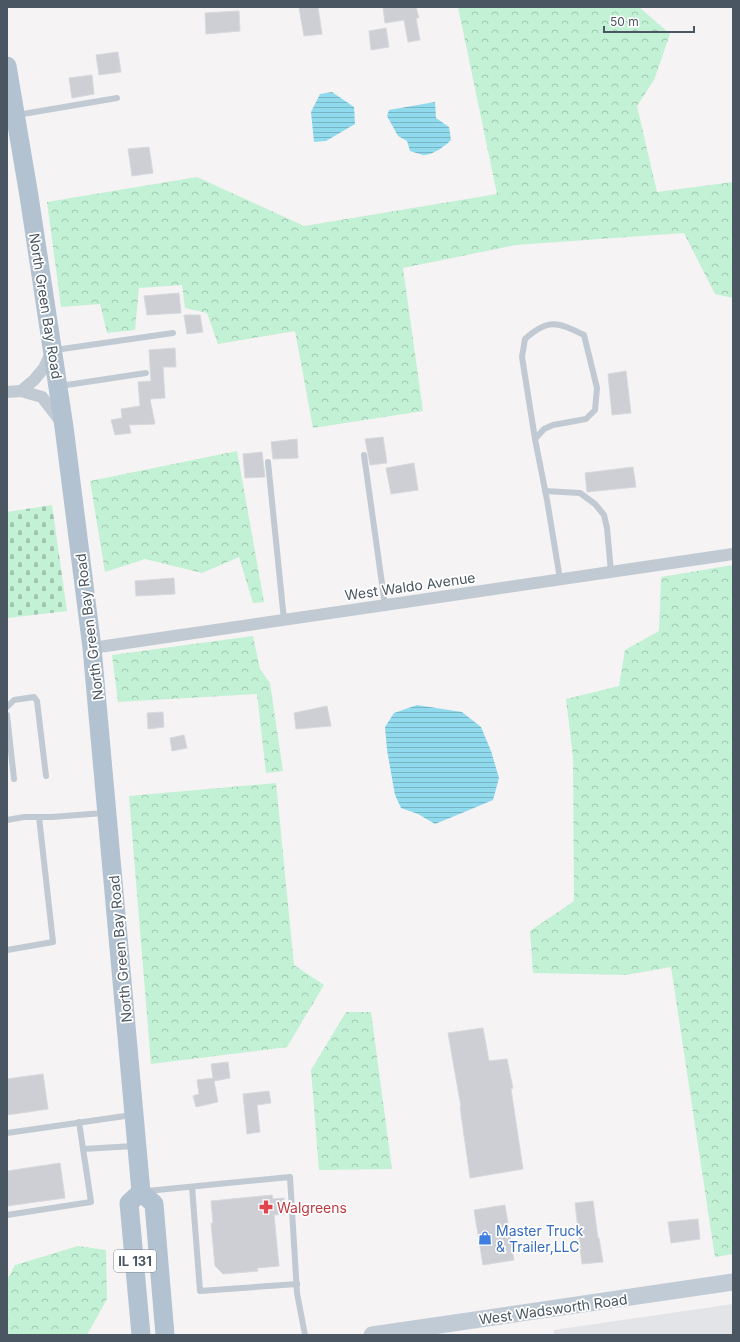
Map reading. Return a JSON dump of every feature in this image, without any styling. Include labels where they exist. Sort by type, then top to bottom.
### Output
[{"type":"main road","name":"North Green Bay Road","points":[[7,66],[15,115],[14,141],[53,350],[92,648],[142,1192]]},
{"type":"main road","name":"IL 131","points":[[141,1335],[130,1203],[142,1192],[154,1204],[165,1335]]},
{"type":"main road","name":"West Wadsworth Road","points":[[372,1335],[733,1282]]},
{"type":"street","points":[[21,391],[34,380],[44,368],[53,350]]},
{"type":"street","points":[[7,392],[21,391],[42,397],[64,427]]},
{"type":"street","name":"West Waldo Avenue","points":[[92,648],[733,554]]},
{"type":"lane","points":[[15,115],[117,98]]},
{"type":"lane","points":[[535,440],[544,429],[553,425],[586,419],[595,410],[597,388],[584,335],[563,325],[549,325],[535,330],[524,339],[522,357],[535,440],[560,580]]},
{"type":"lane","points":[[53,350],[173,332]]},
{"type":"lane","points":[[58,386],[146,373]]},
{"type":"lane","points":[[364,455],[385,605]]},
{"type":"lane","points":[[268,462],[284,620]]},
{"type":"lane","points":[[545,491],[580,493],[595,504],[604,515],[607,528],[611,572]]},
{"type":"lane","points":[[7,701],[34,697],[37,701],[46,776]]},
{"type":"lane","points":[[7,707],[14,700]]},
{"type":"lane","points":[[7,715],[14,779]]},
{"type":"lane","points":[[7,820],[24,817],[108,812]]},
{"type":"lane","points":[[7,950],[53,942],[39,817]]},
{"type":"lane","points":[[7,1133],[135,1115]]},
{"type":"lane","points":[[7,1215],[91,1202],[79,1122]]},
{"type":"lane","points":[[83,1149],[138,1146]]},
{"type":"lane","points":[[142,1192],[290,1177],[297,1284],[304,1335]]},
{"type":"lane","points":[[192,1187],[200,1291],[297,1284]]},
{"type":"shaded area","points":[[733,1304],[733,1335],[554,1335],[554,1330]]},
{"type":"green space","points":[[458,7],[639,7],[670,34],[654,80],[637,106],[657,192],[733,182],[733,298],[715,294],[684,233],[516,245],[403,268],[423,411],[313,428],[295,331],[218,344],[207,313],[185,308],[182,285],[139,288],[135,330],[107,333],[100,304],[61,307],[47,202],[197,177],[304,226],[497,194]]},
{"type":"green space","points":[[237,451],[264,602],[253,603],[239,557],[202,573],[145,559],[105,572],[90,481]]},
{"type":"green space","points":[[52,505],[67,611],[7,618],[7,512]]},
{"type":"green space","points":[[733,565],[733,1254],[715,1257],[671,967],[626,975],[533,973],[530,931],[574,901],[573,757],[566,699],[619,686],[625,650],[659,631],[661,577]]},
{"type":"green space","points":[[253,636],[260,669],[270,683],[283,771],[266,773],[257,694],[118,702],[112,655]]},
{"type":"green space","points":[[276,783],[294,965],[324,985],[287,1047],[151,1064],[129,796]]},
{"type":"green space","points":[[346,1012],[371,1012],[392,1169],[319,1170],[311,1070]]},
{"type":"green space","points":[[78,1246],[106,1250],[107,1299],[87,1335],[7,1335],[7,1280],[15,1265]]},
{"type":"water","points":[[332,92],[354,107],[355,124],[326,141],[314,142],[311,112],[320,94]]},
{"type":"water","points":[[435,102],[436,118],[449,127],[451,140],[442,148],[431,154],[423,155],[410,151],[407,141],[398,136],[387,116],[389,110]]},
{"type":"water","points":[[417,705],[462,712],[481,727],[491,751],[499,778],[493,800],[435,824],[418,814],[401,808],[395,795],[387,750],[385,727],[394,713]]},
{"type":"building","points":[[318,7],[322,34],[304,36],[299,8]]},
{"type":"building","points":[[383,7],[416,7],[419,18],[416,18],[420,40],[408,42],[404,20],[385,23]]},
{"type":"building","points":[[239,11],[240,31],[206,34],[205,13]]},
{"type":"building","points":[[386,28],[389,47],[371,50],[369,31]]},
{"type":"building","points":[[118,52],[121,72],[99,75],[96,55]]},
{"type":"building","points":[[92,75],[94,94],[72,98],[69,78]]},
{"type":"building","points":[[149,147],[153,173],[132,176],[128,149]]},
{"type":"building","points":[[179,293],[181,313],[147,315],[144,296]]},
{"type":"building","points":[[184,315],[200,315],[203,332],[187,334]]},
{"type":"building","points":[[175,348],[176,367],[163,367],[165,398],[150,399],[155,424],[129,425],[131,433],[115,435],[111,420],[122,418],[121,409],[140,406],[138,382],[151,381],[149,350]]},
{"type":"building","points":[[626,371],[631,413],[612,415],[608,374]]},
{"type":"building","points":[[383,437],[387,463],[370,465],[365,439]]},
{"type":"building","points":[[297,439],[298,458],[273,459],[271,442]]},
{"type":"building","points":[[262,452],[265,477],[245,478],[243,454]]},
{"type":"building","points":[[414,463],[418,490],[391,494],[386,468]]},
{"type":"building","points":[[633,467],[636,487],[587,492],[585,473]]},
{"type":"building","points":[[174,578],[175,594],[136,596],[135,581]]},
{"type":"building","points":[[327,706],[331,726],[296,729],[294,713]]},
{"type":"building","points":[[163,712],[164,727],[148,729],[147,713]]},
{"type":"building","points":[[184,735],[187,748],[172,751],[170,738]]},
{"type":"building","points":[[483,1028],[489,1061],[507,1059],[513,1088],[511,1089],[523,1169],[470,1178],[461,1107],[448,1033]]},
{"type":"building","points":[[228,1062],[230,1078],[214,1081],[218,1102],[196,1107],[193,1096],[199,1094],[197,1080],[213,1078],[211,1064]]},
{"type":"building","points":[[43,1074],[48,1109],[7,1115],[7,1079]]},
{"type":"building","points":[[269,1091],[271,1103],[257,1105],[260,1132],[247,1134],[243,1094]]},
{"type":"building","points":[[60,1163],[65,1198],[7,1206],[7,1171]]},
{"type":"building","name":"Walgreens","points":[[272,1195],[273,1199],[284,1198],[285,1214],[274,1215],[279,1266],[257,1268],[258,1271],[223,1274],[215,1266],[211,1223],[213,1223],[211,1201]]},
{"type":"building","points":[[593,1201],[603,1262],[582,1264],[575,1203]]},
{"type":"building","points":[[505,1205],[514,1260],[483,1265],[474,1210]]},
{"type":"building","points":[[698,1219],[700,1239],[671,1243],[668,1222]]},
{"type":"place","name":"Walgreens","points":[[266,1207]]},
{"type":"place","name":"Master Truck & Trailer,LLC","points":[[485,1238]]}]
